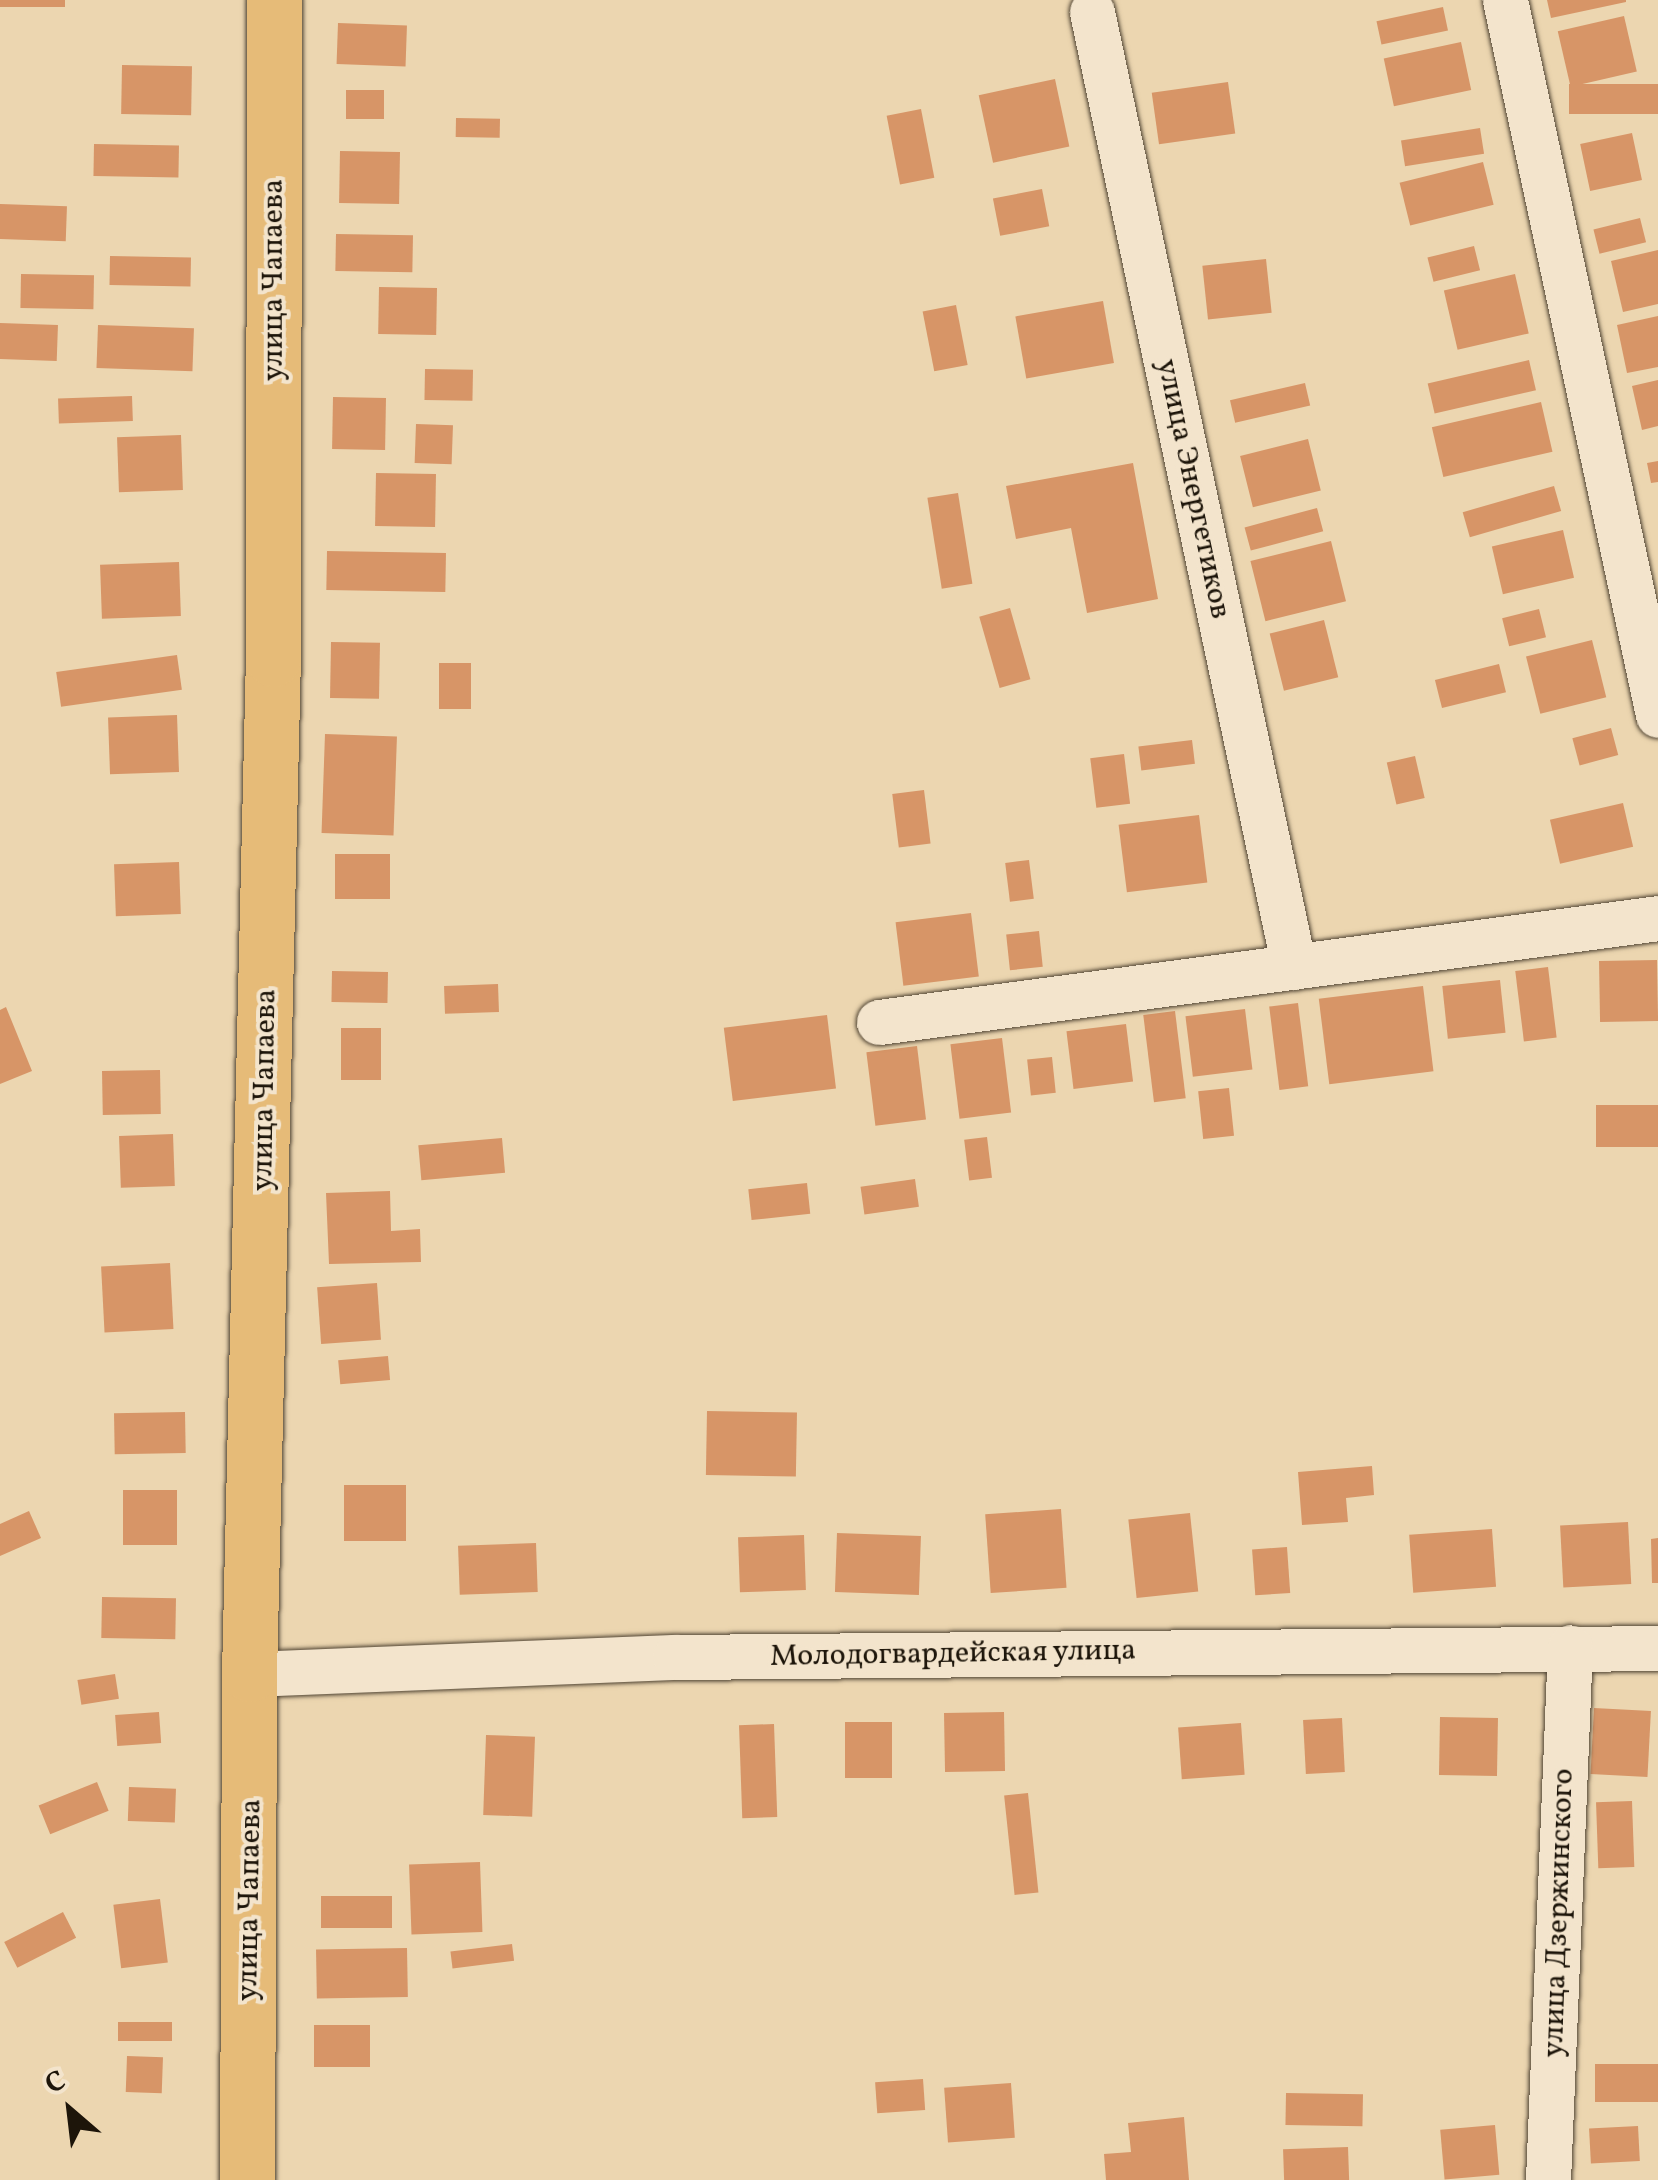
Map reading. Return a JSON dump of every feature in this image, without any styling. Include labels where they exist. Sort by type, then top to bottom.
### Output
[{"type":"main road","name":"улица Чапаева","points":[[247,2180],[249,1674],[273,659],[274,0]]},
{"type":"street","points":[[1504,0],[1658,715]]},
{"type":"street","name":"улица Энергетиков","points":[[1092,12],[1294,966]]},
{"type":"street","points":[[879,1022],[1658,918]]},
{"type":"street","name":"улица Дзержинского","points":[[1548,2180],[1570,1647]]},
{"type":"street","name":"Молодогвардейская улица","points":[[249,1674],[675,1657],[1658,1648]]},
{"type":"building","points":[[0,0],[65,0],[65,7],[0,7]]},
{"type":"building","points":[[1547,0],[1626,0],[1626,2],[1551,18]]},
{"type":"building","points":[[1443,7],[1448,30],[1381,45],[1376,21]]},
{"type":"building","points":[[1624,16],[1637,72],[1571,87],[1558,31]]},
{"type":"building","points":[[338,23],[407,25],[406,66],[337,64]]},
{"type":"building","points":[[1461,42],[1471,90],[1394,106],[1384,58]]},
{"type":"building","points":[[122,65],[192,66],[191,115],[121,114]]},
{"type":"building","points":[[1055,79],[1069,146],[993,163],[979,95]]},
{"type":"building","points":[[1228,82],[1235,133],[1159,144],[1152,93]]},
{"type":"building","points":[[1569,84],[1658,84],[1658,114],[1569,114]]},
{"type":"building","points":[[346,90],[384,90],[384,119],[346,119]]},
{"type":"building","points":[[921,109],[934,178],[900,184],[887,116]]},
{"type":"building","points":[[456,118],[500,119],[500,138],[456,137]]},
{"type":"building","points":[[1480,128],[1484,154],[1405,166],[1401,141]]},
{"type":"building","points":[[1632,133],[1642,180],[1590,191],[1580,144]]},
{"type":"building","points":[[94,144],[179,145],[178,177],[93,176]]},
{"type":"building","points":[[340,151],[400,152],[399,204],[339,203]]},
{"type":"building","points":[[1483,162],[1494,205],[1410,225],[1400,183]]},
{"type":"building","points":[[1042,189],[1049,226],[1000,236],[993,199]]},
{"type":"building","points":[[0,204],[67,206],[66,241],[0,239]]},
{"type":"building","points":[[1640,218],[1646,242],[1599,254],[1593,230]]},
{"type":"building","points":[[336,234],[413,235],[412,272],[335,271]]},
{"type":"building","points":[[1474,246],[1480,270],[1433,282],[1427,258]]},
{"type":"building","points":[[1658,250],[1658,304],[1623,312],[1611,261]]},
{"type":"building","points":[[110,256],[191,257],[190,286],[109,285]]},
{"type":"building","points":[[1266,259],[1272,313],[1208,319],[1202,266]]},
{"type":"building","points":[[21,274],[94,275],[93,309],[20,308]]},
{"type":"building","points":[[1515,274],[1529,333],[1458,350],[1444,290]]},
{"type":"building","points":[[379,287],[437,288],[436,335],[378,334]]},
{"type":"building","points":[[1103,301],[1114,363],[1026,378],[1015,316]]},
{"type":"building","points":[[956,305],[968,365],[934,371],[923,311]]},
{"type":"building","points":[[1658,316],[1658,367],[1627,373],[1617,325]]},
{"type":"building","points":[[0,323],[58,325],[57,361],[0,359]]},
{"type":"building","points":[[98,325],[194,328],[192,371],[96,368]]},
{"type":"building","points":[[1529,360],[1536,390],[1435,414],[1428,383]]},
{"type":"building","points":[[425,369],[473,370],[472,401],[424,400]]},
{"type":"building","points":[[1658,380],[1658,426],[1642,430],[1632,386]]},
{"type":"building","points":[[1305,383],[1310,405],[1235,423],[1230,400]]},
{"type":"building","points":[[132,396],[133,421],[59,424],[58,399]]},
{"type":"building","points":[[333,397],[386,398],[385,450],[332,449]]},
{"type":"building","points":[[1541,402],[1552,452],[1443,477],[1432,427]]},
{"type":"building","points":[[416,424],[453,425],[452,464],[415,463]]},
{"type":"building","points":[[181,435],[183,490],[119,492],[117,437]]},
{"type":"building","points":[[1308,439],[1321,490],[1253,507],[1240,456]]},
{"type":"building","points":[[1658,461],[1658,482],[1651,483],[1647,463]]},
{"type":"building","points":[[1133,463],[1158,599],[1087,613],[1071,528],[1016,539],[1006,486]]},
{"type":"building","points":[[376,473],[436,474],[435,527],[375,526]]},
{"type":"building","points":[[1554,486],[1561,511],[1470,537],[1463,512]]},
{"type":"building","points":[[958,493],[972,584],[942,589],[927,498]]},
{"type":"building","points":[[1317,508],[1323,531],[1251,551],[1245,527]]},
{"type":"building","points":[[1563,530],[1574,578],[1503,594],[1492,546]]},
{"type":"building","points":[[1331,541],[1346,601],[1265,621],[1250,561]]},
{"type":"building","points":[[327,551],[446,553],[445,592],[326,590]]},
{"type":"building","points":[[179,562],[181,616],[102,619],[100,565]]},
{"type":"building","points":[[1010,608],[1030,679],[1000,688],[979,617]]},
{"type":"building","points":[[1539,609],[1546,637],[1509,646],[1502,618]]},
{"type":"building","points":[[1324,620],[1338,677],[1284,691],[1270,634]]},
{"type":"building","points":[[1592,640],[1606,697],[1540,714],[1526,656]]},
{"type":"building","points":[[331,642],[380,643],[379,699],[330,698]]},
{"type":"building","points":[[177,655],[182,690],[61,707],[56,672]]},
{"type":"building","points":[[439,663],[471,663],[471,709],[439,709]]},
{"type":"building","points":[[1499,664],[1506,692],[1442,708],[1435,680]]},
{"type":"building","points":[[177,715],[179,772],[110,774],[108,717]]},
{"type":"building","points":[[1611,728],[1618,755],[1580,765],[1572,738]]},
{"type":"building","points":[[325,734],[397,737],[394,835],[322,833]]},
{"type":"building","points":[[1192,740],[1195,764],[1141,770],[1138,747]]},
{"type":"building","points":[[1124,754],[1130,804],[1096,808],[1090,758]]},
{"type":"building","points":[[1415,756],[1425,798],[1396,804],[1387,763]]},
{"type":"building","points":[[924,790],[931,844],[899,847],[892,794]]},
{"type":"building","points":[[1623,803],[1633,847],[1560,864],[1550,820]]},
{"type":"building","points":[[1199,815],[1207,882],[1127,892],[1119,825]]},
{"type":"building","points":[[335,854],[390,854],[390,899],[335,899]]},
{"type":"building","points":[[1029,860],[1034,899],[1010,902],[1005,863]]},
{"type":"building","points":[[179,862],[181,914],[116,916],[114,864]]},
{"type":"building","points":[[971,913],[979,977],[903,986],[896,922]]},
{"type":"building","points":[[1039,931],[1043,967],[1010,970],[1006,934]]},
{"type":"building","points":[[1657,960],[1658,1021],[1600,1022],[1599,961]]},
{"type":"building","points":[[1548,967],[1557,1037],[1524,1041],[1515,971]]},
{"type":"building","points":[[332,971],[388,972],[387,1003],[331,1002]]},
{"type":"building","points":[[1500,980],[1506,1033],[1448,1039],[1442,986]]},
{"type":"building","points":[[498,984],[499,1012],[445,1014],[444,986]]},
{"type":"building","points":[[1423,986],[1433,1071],[1329,1084],[1319,999]]},
{"type":"building","points":[[1298,1003],[1308,1086],[1279,1090],[1269,1007]]},
{"type":"building","points":[[6,1007],[32,1071],[0,1084],[0,1010]]},
{"type":"building","points":[[1245,1009],[1252,1070],[1193,1077],[1185,1016]]},
{"type":"building","points":[[1175,1011],[1186,1098],[1154,1102],[1143,1015]]},
{"type":"building","points":[[827,1015],[836,1088],[733,1101],[724,1028]]},
{"type":"building","points":[[1126,1024],[1133,1082],[1074,1089],[1066,1031]]},
{"type":"building","points":[[341,1028],[381,1028],[381,1080],[341,1080]]},
{"type":"building","points":[[1002,1038],[1011,1112],[960,1119],[950,1044]]},
{"type":"building","points":[[917,1046],[926,1119],[875,1126],[866,1052]]},
{"type":"building","points":[[1052,1057],[1056,1093],[1031,1095],[1027,1060]]},
{"type":"building","points":[[160,1070],[161,1114],[103,1115],[102,1071]]},
{"type":"building","points":[[1229,1088],[1234,1136],[1203,1139],[1198,1091]]},
{"type":"building","points":[[1596,1105],[1658,1105],[1658,1147],[1596,1147]]},
{"type":"building","points":[[173,1134],[175,1186],[121,1188],[119,1136]]},
{"type":"building","points":[[987,1137],[992,1178],[969,1180],[964,1140]]},
{"type":"building","points":[[502,1138],[505,1173],[421,1180],[418,1145]]},
{"type":"building","points":[[915,1179],[919,1207],[864,1214],[861,1187]]},
{"type":"building","points":[[807,1183],[810,1214],[752,1220],[748,1189]]},
{"type":"building","points":[[390,1191],[391,1231],[420,1229],[421,1262],[329,1264],[326,1193]]},
{"type":"building","points":[[170,1263],[173,1329],[105,1333],[101,1267]]},
{"type":"building","points":[[377,1283],[381,1340],[321,1344],[317,1287]]},
{"type":"building","points":[[388,1356],[390,1380],[340,1384],[338,1360]]},
{"type":"building","points":[[707,1411],[797,1413],[796,1477],[706,1475]]},
{"type":"building","points":[[185,1412],[186,1453],[115,1454],[114,1413]]},
{"type":"building","points":[[1372,1466],[1374,1495],[1346,1498],[1348,1522],[1302,1525],[1298,1472]]},
{"type":"building","points":[[344,1485],[406,1485],[406,1541],[344,1541]]},
{"type":"building","points":[[123,1490],[177,1490],[177,1545],[123,1545]]},
{"type":"building","points":[[1061,1509],[1067,1588],[991,1593],[985,1514]]},
{"type":"building","points":[[29,1511],[41,1538],[0,1556],[0,1524]]},
{"type":"building","points":[[1190,1513],[1198,1592],[1137,1598],[1128,1519]]},
{"type":"building","points":[[1628,1522],[1631,1584],[1563,1587],[1560,1526]]},
{"type":"building","points":[[1492,1529],[1496,1587],[1413,1593],[1409,1535]]},
{"type":"building","points":[[837,1533],[921,1536],[919,1595],[835,1592]]},
{"type":"building","points":[[804,1535],[806,1590],[740,1592],[738,1537]]},
{"type":"building","points":[[1658,1538],[1658,1583],[1652,1583],[1651,1539]]},
{"type":"building","points":[[536,1543],[538,1592],[460,1595],[458,1546]]},
{"type":"building","points":[[1287,1547],[1290,1593],[1255,1595],[1252,1549]]},
{"type":"building","points":[[102,1597],[176,1598],[175,1639],[101,1638]]},
{"type":"building","points":[[115,1674],[119,1699],[81,1705],[77,1680]]},
{"type":"building","points":[[1594,1708],[1651,1711],[1647,1777],[1591,1774]]},
{"type":"building","points":[[159,1712],[161,1743],[117,1746],[115,1715]]},
{"type":"building","points":[[1004,1712],[1005,1771],[945,1772],[944,1713]]},
{"type":"building","points":[[1440,1717],[1498,1718],[1497,1776],[1439,1775]]},
{"type":"building","points":[[1342,1718],[1345,1772],[1306,1774],[1303,1720]]},
{"type":"building","points":[[845,1722],[892,1722],[892,1778],[845,1778]]},
{"type":"building","points":[[1241,1723],[1245,1775],[1182,1779],[1178,1727]]},
{"type":"building","points":[[774,1724],[777,1817],[742,1818],[739,1725]]},
{"type":"building","points":[[486,1735],[535,1737],[532,1817],[483,1815]]},
{"type":"building","points":[[97,1782],[109,1811],[50,1834],[39,1806]]},
{"type":"building","points":[[129,1787],[176,1789],[175,1823],[128,1821]]},
{"type":"building","points":[[1028,1793],[1038,1892],[1015,1895],[1004,1796]]},
{"type":"building","points":[[1632,1801],[1634,1867],[1598,1868],[1596,1802]]},
{"type":"building","points":[[480,1862],[482,1932],[411,1934],[409,1864]]},
{"type":"building","points":[[321,1896],[392,1896],[392,1928],[321,1928]]},
{"type":"building","points":[[160,1899],[168,1963],[121,1968],[113,1905]]},
{"type":"building","points":[[63,1912],[76,1938],[17,1968],[4,1942]]},
{"type":"building","points":[[512,1944],[514,1961],[453,1968],[450,1952]]},
{"type":"building","points":[[407,1948],[408,1997],[317,1999],[316,1950]]},
{"type":"building","points":[[118,2022],[172,2022],[172,2041],[118,2041]]},
{"type":"building","points":[[314,2025],[370,2025],[370,2067],[314,2067]]},
{"type":"building","points":[[127,2056],[163,2057],[162,2093],[126,2092]]},
{"type":"building","points":[[1595,2064],[1658,2064],[1658,2102],[1595,2102]]},
{"type":"building","points":[[923,2079],[925,2110],[877,2113],[875,2082]]},
{"type":"building","points":[[1011,2083],[1015,2138],[948,2143],[944,2088]]},
{"type":"building","points":[[1286,2093],[1363,2094],[1362,2126],[1285,2125]]},
{"type":"building","points":[[1184,2117],[1189,2180],[1106,2180],[1104,2154],[1131,2152],[1128,2123]]},
{"type":"building","points":[[1495,2125],[1499,2175],[1445,2180],[1440,2130]]},
{"type":"building","points":[[1638,2126],[1640,2161],[1591,2164],[1589,2129]]},
{"type":"building","points":[[1348,2147],[1349,2180],[1284,2180],[1283,2149]]}]
